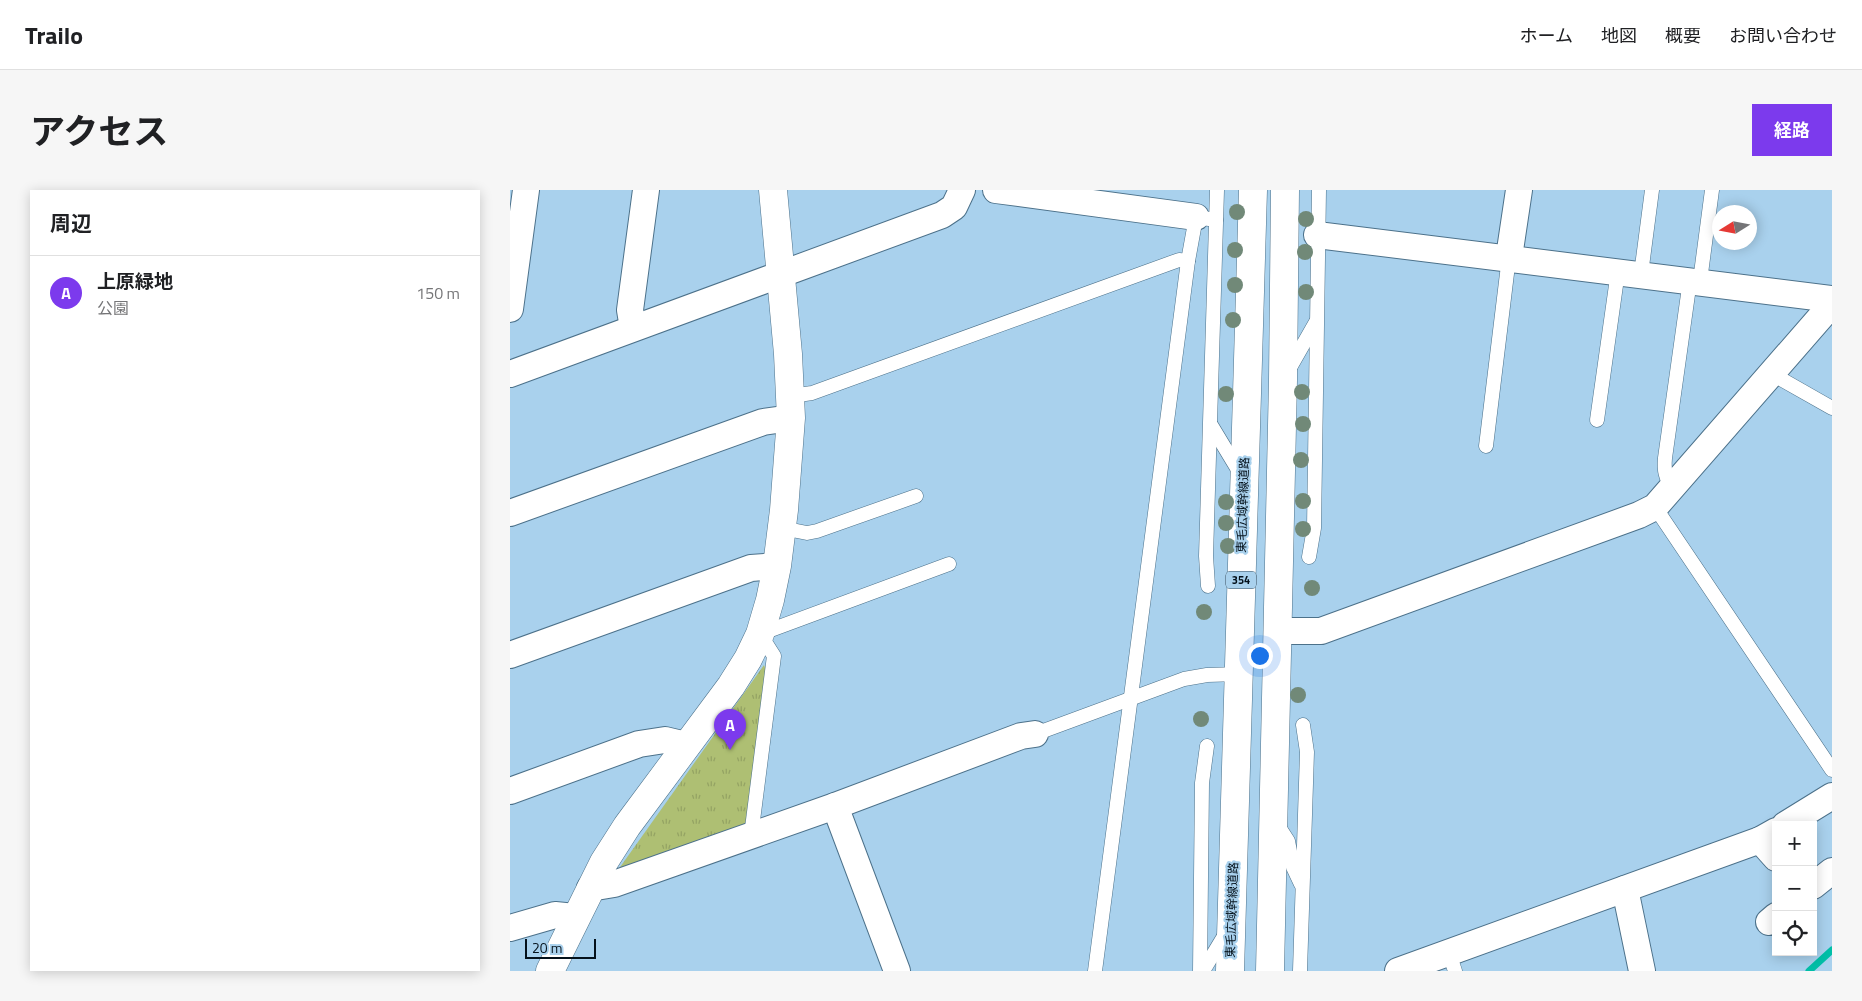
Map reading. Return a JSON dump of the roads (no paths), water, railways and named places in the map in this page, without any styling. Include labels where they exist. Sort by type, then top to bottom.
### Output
[{"type":"main road","points":[[550,971],[575,917],[604,862],[627,826],[731,686],[760,634],[777,566],[782,528],[791,407],[773,190]]},
{"type":"main road","name":"東毛広域幹線道路","points":[[1230,971],[1243,478],[1253,190]]},
{"type":"main road","points":[[1270,971],[1283,380],[1285,190]]},
{"type":"street","points":[[510,309],[512,269],[526,190]]},
{"type":"street","points":[[633,328],[630,310],[646,190]]},
{"type":"street","points":[[510,374],[780,273],[942,215],[954,207],[962,190]]},
{"type":"street","points":[[996,190],[1058,194],[1206,218]]},
{"type":"street","points":[[1509,258],[1519,190]]},
{"type":"street","points":[[1317,235],[1630,272],[1832,299]]},
{"type":"street","points":[[1278,631],[1308,632],[1330,628],[1630,518],[1655,507],[1832,304]]},
{"type":"street","points":[[510,513],[762,422],[791,407]]},
{"type":"street","points":[[510,655],[751,568],[777,566]]},
{"type":"street","points":[[590,888],[614,884],[835,806],[1021,736],[1035,734]]},
{"type":"street","points":[[510,790],[639,744],[665,740],[686,745]]},
{"type":"street","points":[[1791,821],[1832,796]]},
{"type":"street","points":[[835,806],[897,971]]},
{"type":"street","points":[[1398,971],[1452,962],[1625,889],[1770,843]]},
{"type":"street","points":[[1817,883],[1832,871]]},
{"type":"street","points":[[1625,889],[1642,971]]},
{"type":"street","points":[[510,928],[555,915],[575,917]]},
{"type":"lane","points":[[1096,971],[1188,261],[1217,190]]},
{"type":"lane","points":[[1309,557],[1314,528],[1319,190]]},
{"type":"lane","points":[[1597,420],[1630,272],[1652,190]]},
{"type":"lane","points":[[1673,488],[1664,472],[1665,458],[1712,190]]},
{"type":"lane","points":[[1206,218],[1211,425],[1206,556],[1208,586]]},
{"type":"lane","points":[[1486,446],[1509,258]]},
{"type":"lane","points":[[791,407],[812,393],[1179,260],[1188,261]]},
{"type":"lane","points":[[1283,380],[1317,322]]},
{"type":"lane","points":[[1772,374],[1832,408]]},
{"type":"lane","points":[[1211,425],[1243,478]]},
{"type":"lane","points":[[782,528],[807,533],[817,532],[916,496]]},
{"type":"lane","points":[[1655,507],[1832,770]]},
{"type":"lane","points":[[751,836],[774,656],[760,634],[949,564]]},
{"type":"lane","points":[[1035,734],[1184,679],[1207,675],[1239,674]]},
{"type":"lane","points":[[1300,971],[1306,752],[1303,725]]},
{"type":"lane","points":[[1201,971],[1202,783],[1207,746]]},
{"type":"lane","points":[[1273,819],[1288,840],[1293,867],[1303,886]]},
{"type":"lane","points":[[1201,971],[1231,925]]},
{"type":"waterway","points":[[1809,971],[1832,950]]},
{"type":"place","name":"上原緑地","points":[[730,750]]}]
